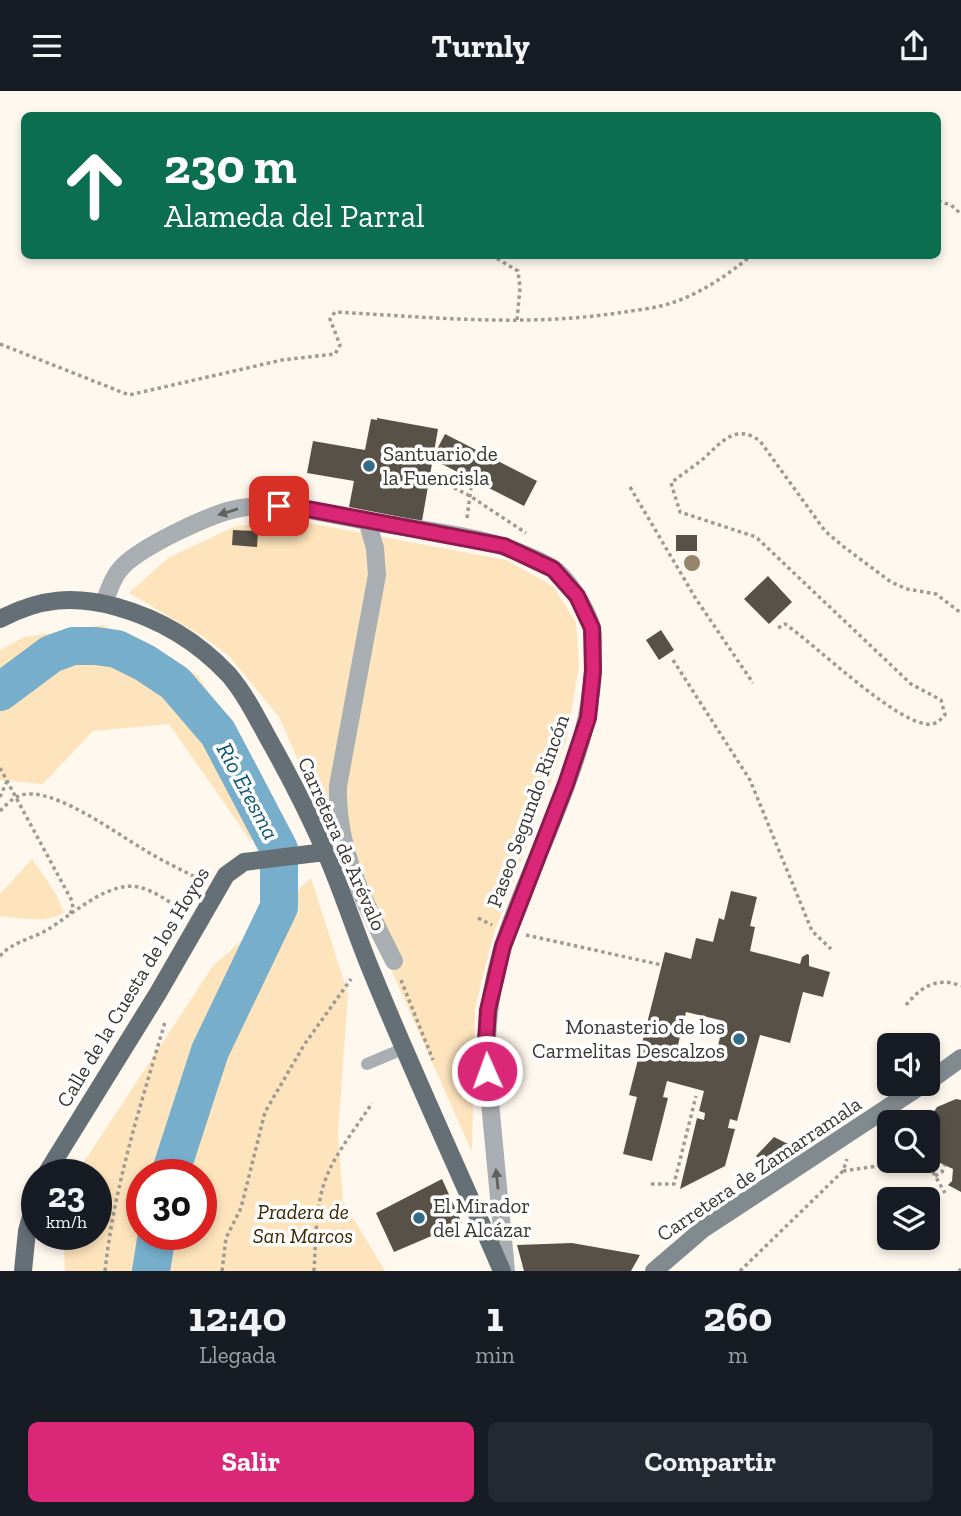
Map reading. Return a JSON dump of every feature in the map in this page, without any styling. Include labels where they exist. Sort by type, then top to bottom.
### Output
[{"type":"main road","name":"Carretera de Arévalo","points":[[0,619],[48,601],[65,599],[104,603],[131,611],[169,628],[192,643],[230,677],[245,696],[292,779],[325,852],[371,971],[504,1271]]},
{"type":"main road","name":"Calle de la Cuesta de los Hoyos","points":[[55,1159],[158,993],[226,875],[244,862],[325,852]]},
{"type":"main road","points":[[23,1271],[25,1250]]},
{"type":"street","name":"Paseo Segundo Rincón","points":[[104,603],[120,569],[132,558],[184,529],[220,513],[261,506],[297,507],[504,546],[553,569],[577,596],[592,628],[593,671],[588,718],[566,784],[508,931],[488,1010],[486,1041],[504,1271]]},
{"type":"street","points":[[367,521],[375,548],[377,575],[338,786],[337,811],[354,879],[394,961]]},
{"type":"street","name":"Carretera de Zamarramala","points":[[940,1072],[961,1058]]},
{"type":"street","name":"Carretera de Zamarramala","points":[[654,1271],[703,1229],[905,1096]]},
{"type":"lane","points":[[367,1063],[405,1048]]},
{"type":"path","points":[[941,202],[951,205],[961,214]]},
{"type":"path","points":[[498,259],[518,271],[520,288],[517,320]]},
{"type":"path","points":[[0,344],[129,395],[282,360],[335,354],[340,345],[330,319],[335,312],[477,320],[590,317],[677,301],[723,279],[747,259]]},
{"type":"path","points":[[778,628],[785,624],[797,632],[863,688],[912,719],[930,725],[945,715],[941,700],[911,684],[756,537],[680,512],[671,482],[726,439],[739,433],[750,434],[760,442],[825,531],[844,547],[891,582],[907,589],[936,594],[961,613]]},
{"type":"path","points":[[429,475],[470,496],[530,535]]},
{"type":"path","points":[[465,538],[472,479]]},
{"type":"path","points":[[630,487],[696,599],[753,683]]},
{"type":"path","points":[[673,660],[750,780],[812,931],[831,949]]},
{"type":"path","points":[[0,768],[73,904],[70,915]]},
{"type":"path","points":[[0,797],[7,781]]},
{"type":"path","points":[[0,811],[15,796],[31,793],[45,796],[71,807],[217,888]]},
{"type":"path","points":[[0,956],[115,887],[146,888],[199,920]]},
{"type":"path","points":[[508,931],[662,965]]},
{"type":"path","points":[[394,961],[434,1063]]},
{"type":"path","points":[[222,1271],[226,1238],[241,1208],[265,1112],[303,1045],[351,979]]},
{"type":"path","points":[[905,1005],[919,990],[937,981],[961,986]]},
{"type":"path","points":[[105,1271],[110,1229],[127,1157],[164,1025]]},
{"type":"path","points":[[651,1184],[674,1184],[696,1096]]},
{"type":"path","points":[[314,1271],[317,1223],[321,1194],[327,1176],[372,1103]]},
{"type":"path","points":[[740,1271],[843,1171],[849,1150]]},
{"type":"path","points":[[935,1176],[946,1165]]},
{"type":"path","points":[[843,1171],[877,1166]]},
{"type":"path","points":[[933,1173],[945,1193]]},
{"type":"green space","points":[[293,520],[506,560],[553,586],[576,622],[579,666],[567,738],[493,936],[475,1008],[472,1152],[279,717],[229,656],[202,636],[129,593],[168,558],[236,526]]},
{"type":"green space","points":[[103,625],[197,675],[245,747],[290,836],[250,840],[169,724],[93,731],[43,784],[0,780],[0,650],[24,637]]},
{"type":"green space","points":[[32,859],[55,892],[64,912],[42,919],[0,916],[0,894]]},
{"type":"green space","name":"Pradera de San Marcos","points":[[311,878],[348,994],[338,1134],[343,1201],[385,1271],[65,1271],[64,1250],[112,1250],[112,1159],[86,1159],[213,966]]},
{"type":"building","name":"Santuario de la Fuencisla","points":[[371,419],[438,429],[422,521],[349,507],[354,481],[307,473],[313,441],[365,450]]},
{"type":"building","points":[[445,434],[537,481],[524,506],[432,459]]},
{"type":"building","points":[[233,530],[258,531],[257,547],[232,545]]},
{"type":"building","points":[[676,535],[697,535],[697,551],[676,551]]},
{"type":"building","points":[[768,576],[792,602],[769,624],[744,599]]},
{"type":"building","points":[[661,630],[674,650],[659,660],[646,640]]},
{"type":"building","name":"Monasterio de los Carmelitas Descalzos","points":[[731,891],[757,897],[750,926],[755,927],[750,951],[800,964],[802,957],[807,954],[809,966],[830,972],[823,997],[803,992],[790,1043],[760,1035],[737,1121],[730,1119],[728,1128],[735,1129],[725,1166],[680,1189],[697,1118],[704,1120],[705,1113],[699,1111],[704,1091],[667,1081],[663,1097],[668,1098],[652,1161],[623,1154],[637,1097],[629,1095],[665,952],[691,959],[696,938],[713,942],[719,918],[724,920]],"holes":[[[686,1012],[724,1021],[715,1058],[677,1049]]]},
{"type":"building","points":[[956,1099],[961,1100],[961,1192],[948,1185],[952,1181],[953,1169],[940,1163],[940,1110],[935,1110]]},
{"type":"building","points":[[774,1137],[798,1149],[769,1167],[756,1156]]},
{"type":"building","name":"El Mirador del Alcázar","points":[[442,1179],[462,1223],[394,1252],[376,1213]]},
{"type":"building","points":[[572,1243],[640,1255],[631,1271],[524,1271],[517,1245]]},
{"type":"waterway","name":"Río Eresma","points":[[0,692],[51,654],[73,646],[117,649],[145,663],[175,683],[218,733],[279,849],[279,907],[210,1051],[175,1159]]},
{"type":"waterway","name":"Río Eresma","points":[[151,1271],[154,1250]]},
{"type":"place","name":"Santuario de la Fuencisla","points":[[369,466]]},
{"type":"place","name":"Monasterio de los Carmelitas Descalzos","points":[[739,1039]]},
{"type":"place","name":"El Mirador del Alcázar","points":[[419,1218]]},
{"type":"route","points":[[279,506],[416,528],[504,546],[553,569],[577,596],[592,628],[593,671],[588,718],[566,784],[498,963],[488,1010],[487,1071]]}]
